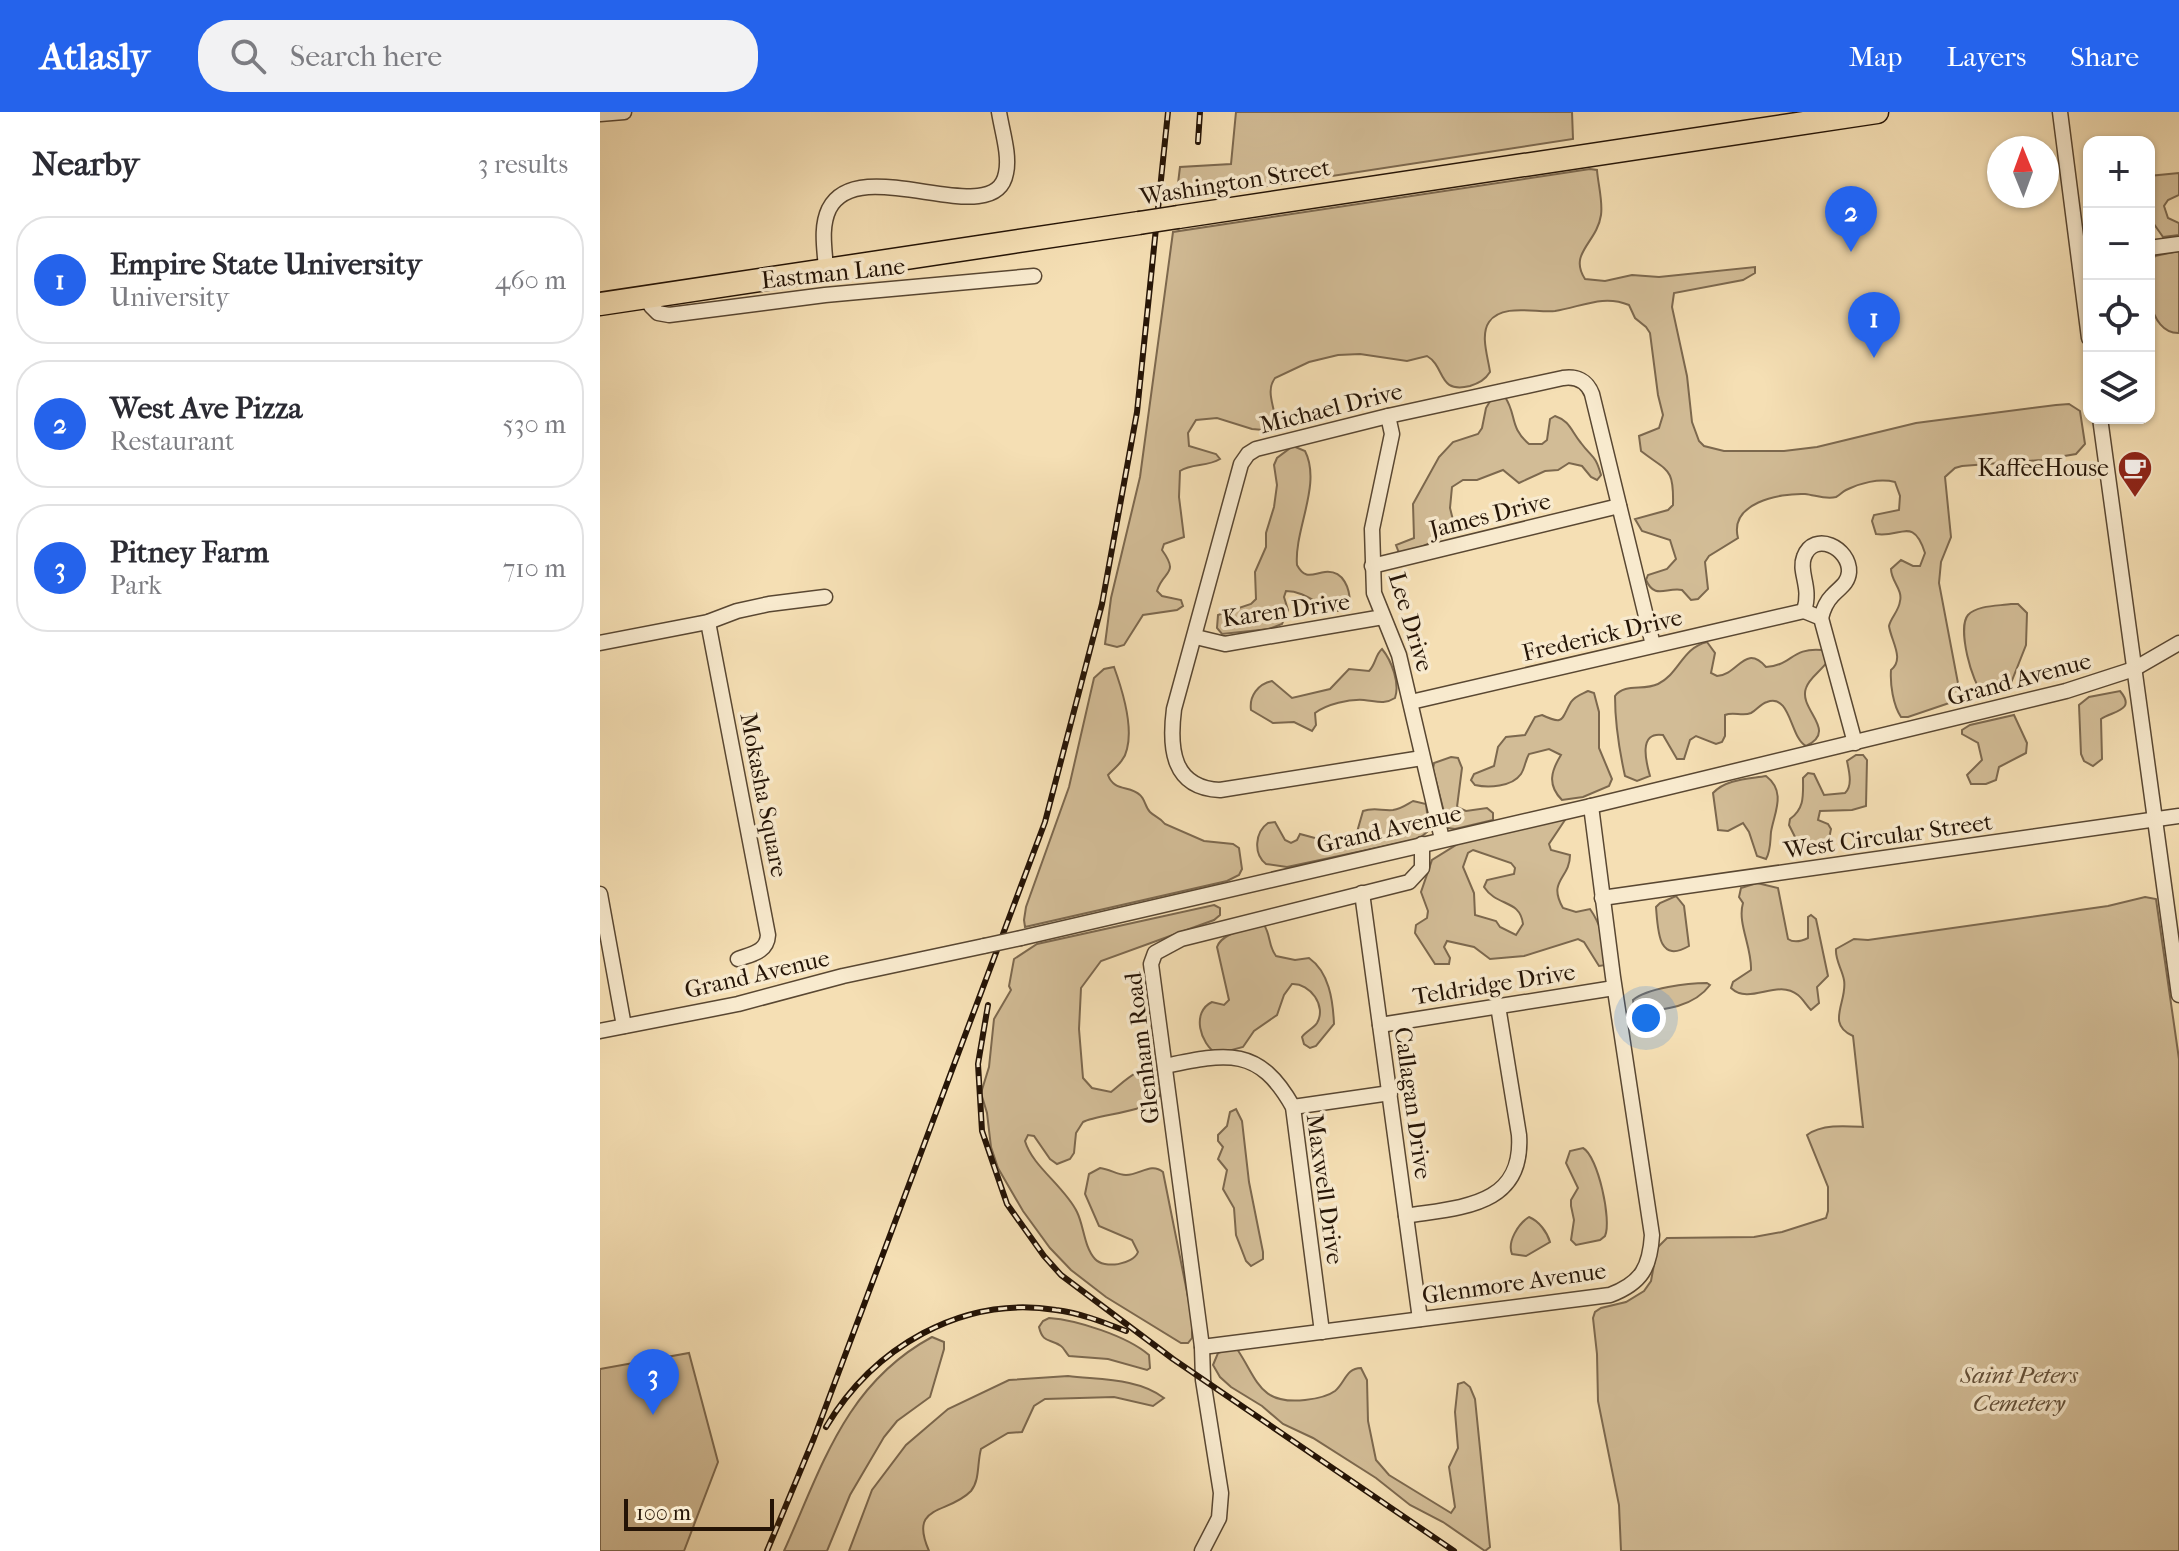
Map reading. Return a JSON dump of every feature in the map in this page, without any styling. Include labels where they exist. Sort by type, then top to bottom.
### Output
[{"type":"highway","name":"Washington Street","points":[[600,304],[1877,112]]},
{"type":"street","points":[[600,114],[624,112]]},
{"type":"street","points":[[826,270],[824,230],[828,211],[837,198],[849,190],[891,188],[970,197],[992,193],[1002,185],[1007,163],[999,112]]},
{"type":"street","points":[[2060,112],[2083,252]]},
{"type":"street","points":[[2155,247],[2179,244]]},
{"type":"street","name":"Eastman Lane","points":[[650,296],[651,306],[658,313],[669,315],[825,295],[1034,276]]},
{"type":"street","name":"Michael Drive","points":[[1422,758],[1220,790],[1205,789],[1191,782],[1179,769],[1171,730],[1174,709],[1196,637],[1237,476],[1248,454],[1266,445],[1388,416],[1563,378],[1579,379],[1592,394],[1653,645]]},
{"type":"street","name":"Lee Drive","points":[[1388,416],[1392,434],[1372,529],[1374,593],[1399,655],[1442,839]]},
{"type":"street","points":[[2101,424],[2179,995]]},
{"type":"street","name":"James Drive","points":[[1372,566],[1619,506]]},
{"type":"street","points":[[1821,618],[1804,611],[1808,598],[1803,571],[1804,557],[1812,547],[1822,543],[1842,551],[1849,562],[1848,576],[1842,588],[1825,605],[1821,618],[1855,743]]},
{"type":"street","points":[[600,643],[708,622],[769,604],[825,597]]},
{"type":"street","name":"Frederick Drive","points":[[1411,702],[1804,611]]},
{"type":"street","name":"Karen Drive","points":[[1196,637],[1225,644],[1383,617]]},
{"type":"street","name":"Mokasha Square","points":[[708,622],[768,935],[762,950],[738,959]]},
{"type":"street","name":"Grand Avenue","points":[[600,1031],[738,1004],[843,976],[1021,938],[1855,743],[2066,691],[2134,669],[2179,643]]},
{"type":"street","name":"Glenmore Avenue","points":[[1202,1347],[1610,1295],[1626,1289],[1639,1279],[1650,1258],[1652,1235],[1614,988],[1591,806]]},
{"type":"street","name":"West Circular Street","points":[[1602,898],[2179,816]]},
{"type":"street","name":"Glenham Road","points":[[1202,1551],[1219,1518],[1221,1493],[1203,1380],[1202,1347],[1151,964],[1155,953],[1181,939],[1409,882],[1422,868],[1422,844]]},
{"type":"street","name":"Callagan Drive","points":[[1362,893],[1420,1319]]},
{"type":"street","points":[[600,894],[624,1026]]},
{"type":"street","name":"Teldridge Drive","points":[[1380,1025],[1614,988]]},
{"type":"street","points":[[1406,1216],[1483,1201],[1497,1193],[1515,1171],[1520,1155],[1519,1135],[1498,1006]]},
{"type":"street","name":"Maxwell Drive","points":[[1165,1066],[1209,1056],[1251,1061],[1270,1073],[1293,1107],[1322,1332]]},
{"type":"street","points":[[1293,1107],[1390,1093]]},
{"type":"green space","points":[[1236,112],[1572,112],[1573,139],[1176,200],[1180,167],[1231,164]]},
{"type":"green space","points":[[1597,170],[1601,215],[1580,262],[1585,279],[1605,281],[1632,275],[1659,277],[1755,267],[1755,273],[1743,280],[1674,293],[1672,307],[1687,376],[1692,422],[1704,446],[1724,451],[1784,451],[1817,447],[1916,423],[2069,404],[2080,411],[2085,444],[2076,454],[1962,466],[1945,477],[1951,537],[1941,562],[1939,583],[1961,699],[1908,717],[1901,717],[1894,701],[1891,670],[1897,655],[1889,626],[1900,597],[1891,569],[1901,560],[1920,566],[1925,553],[1916,535],[1911,532],[1876,534],[1872,521],[1874,515],[1899,510],[1900,496],[1895,482],[1863,483],[1832,498],[1794,494],[1758,502],[1741,516],[1737,526],[1738,538],[1709,556],[1705,562],[1708,589],[1698,599],[1691,600],[1682,590],[1657,591],[1649,586],[1646,580],[1648,575],[1667,569],[1676,559],[1670,540],[1642,531],[1635,519],[1668,510],[1673,505],[1668,472],[1641,451],[1639,436],[1659,428],[1663,415],[1650,333],[1635,318],[1629,305],[1610,301],[1555,311],[1511,311],[1495,316],[1485,333],[1490,372],[1482,381],[1470,386],[1459,387],[1447,383],[1427,356],[1407,361],[1360,354],[1338,355],[1309,362],[1275,378],[1271,390],[1274,431],[1252,429],[1217,418],[1196,420],[1188,433],[1189,446],[1216,454],[1220,459],[1180,471],[1179,497],[1184,537],[1164,544],[1162,550],[1170,568],[1157,591],[1162,596],[1181,600],[1183,606],[1177,610],[1143,615],[1124,645],[1105,644],[1111,598],[1140,477],[1173,232]]},
{"type":"green space","points":[[2179,173],[2179,195],[2168,200],[2164,206],[2168,218],[2179,223],[2179,235],[2163,237],[2155,226],[2155,175]]},
{"type":"green space","points":[[2179,251],[2179,333],[2169,331],[2155,316],[2155,256]]},
{"type":"green space","points":[[1493,396],[1505,397],[1518,432],[1529,444],[1542,444],[1547,440],[1550,419],[1555,416],[1564,421],[1595,460],[1601,475],[1597,480],[1582,466],[1569,463],[1558,470],[1545,471],[1519,483],[1503,470],[1477,480],[1463,480],[1452,487],[1450,508],[1455,528],[1451,533],[1413,551],[1399,553],[1396,545],[1414,538],[1413,504],[1439,457],[1453,442],[1478,434]]},
{"type":"green space","points":[[1293,446],[1305,451],[1310,478],[1297,565],[1306,574],[1337,574],[1347,587],[1350,604],[1338,611],[1286,591],[1284,597],[1288,610],[1282,624],[1269,629],[1222,634],[1217,628],[1218,615],[1251,604],[1256,599],[1255,572],[1266,547],[1266,533],[1277,485],[1274,465],[1277,458]]},
{"type":"green space","points":[[2018,604],[2027,613],[2026,645],[2011,683],[1983,693],[1974,679],[1967,656],[1965,622],[1968,615],[1977,609]]},
{"type":"green space","points":[[1707,642],[1715,653],[1711,673],[1717,676],[1731,671],[1747,659],[1759,660],[1766,667],[1781,664],[1804,651],[1822,650],[1827,662],[1808,684],[1805,696],[1818,726],[1819,733],[1815,740],[1806,746],[1781,704],[1767,702],[1748,714],[1725,715],[1722,742],[1716,744],[1696,736],[1690,740],[1684,759],[1677,759],[1663,735],[1655,735],[1650,738],[1646,749],[1650,776],[1637,781],[1625,776],[1615,696],[1629,688],[1646,687],[1665,680],[1686,655]]},
{"type":"green space","points":[[1382,649],[1396,680],[1395,698],[1391,700],[1352,700],[1326,707],[1315,713],[1316,725],[1312,731],[1294,722],[1273,723],[1251,710],[1253,695],[1267,683],[1272,681],[1292,698],[1330,689],[1349,669],[1369,671]]},
{"type":"green space","points":[[1114,667],[1129,730],[1127,749],[1120,763],[1108,775],[1111,780],[1140,795],[1150,812],[1165,824],[1204,841],[1233,844],[1239,848],[1242,869],[1239,875],[1227,881],[1025,927],[1026,907],[1069,787],[1094,678],[1104,669]]},
{"type":"green space","points":[[1588,691],[1594,693],[1599,712],[1599,748],[1612,779],[1609,786],[1583,797],[1562,800],[1552,783],[1561,755],[1549,749],[1529,754],[1521,774],[1506,784],[1480,786],[1471,780],[1474,774],[1494,766],[1498,747],[1506,737],[1525,735],[1535,717],[1542,715],[1561,719],[1573,700]]},
{"type":"green space","points":[[2120,691],[2126,703],[2121,710],[2101,719],[2102,759],[2093,766],[2084,761],[2081,754],[2079,705],[2089,697]]},
{"type":"green space","points":[[2014,715],[2027,743],[2026,753],[1999,767],[1996,780],[1971,784],[1967,775],[1982,760],[1978,743],[1962,734],[1962,730],[1970,725]]},
{"type":"green space","points":[[1856,755],[1863,755],[1867,760],[1866,806],[1852,810],[1820,811],[1818,820],[1828,824],[1831,829],[1827,849],[1803,853],[1789,825],[1801,806],[1803,778],[1808,773],[1814,774],[1824,795],[1845,793],[1850,782],[1847,761]]},
{"type":"green space","points":[[1451,757],[1458,758],[1462,768],[1457,807],[1466,811],[1487,808],[1493,813],[1493,820],[1448,828],[1433,769],[1434,763]]},
{"type":"green space","points":[[1766,776],[1778,796],[1766,859],[1757,856],[1743,823],[1728,831],[1718,830],[1713,793],[1731,782]]},
{"type":"green space","points":[[1413,801],[1426,804],[1429,830],[1419,839],[1287,867],[1266,864],[1257,849],[1260,832],[1268,823],[1275,822],[1285,840],[1291,843],[1300,834],[1326,841],[1357,832],[1363,811],[1396,809]]},
{"type":"green space","points":[[1559,817],[1565,820],[1549,844],[1551,850],[1570,855],[1567,869],[1558,885],[1559,899],[1563,908],[1576,912],[1590,909],[1602,936],[1606,965],[1599,966],[1584,942],[1578,939],[1524,956],[1490,959],[1474,947],[1447,941],[1444,947],[1450,958],[1449,964],[1435,964],[1415,933],[1416,925],[1427,918],[1428,911],[1421,892],[1432,860],[1461,842]],"holes":[[[1473,850],[1511,863],[1515,868],[1514,874],[1487,880],[1484,887],[1495,898],[1517,910],[1523,924],[1516,935],[1500,927],[1496,921],[1475,915],[1474,893],[1463,867],[1468,853]]]},
{"type":"green space","points":[[1757,883],[1778,888],[1788,939],[1798,941],[1808,938],[1808,917],[1811,915],[1816,919],[1828,976],[1817,987],[1819,1003],[1811,1010],[1790,991],[1781,989],[1747,994],[1731,988],[1733,982],[1751,970],[1742,919],[1743,903],[1739,897],[1741,888]]},
{"type":"green space","points":[[1676,896],[1684,906],[1689,946],[1671,951],[1665,948],[1659,935],[1656,907]]},
{"type":"green space","name":"Saint Peters Cemetery","points":[[2145,897],[2156,899],[2179,1059],[2179,1551],[1621,1551],[1619,1505],[1598,1401],[1595,1312],[1626,1302],[1644,1291],[1651,1281],[1657,1248],[1667,1238],[1754,1237],[1826,1218],[1828,1187],[1807,1135],[1827,1127],[1863,1127],[1853,1036],[1840,1025],[1839,1019],[1844,980],[1836,949],[1854,939],[1868,940],[2108,906]]},
{"type":"green space","points":[[1214,905],[1220,908],[1220,915],[1214,920],[1101,961],[1081,988],[1079,1029],[1083,1078],[1092,1088],[1111,1092],[1139,1071],[1159,1070],[1162,1090],[1158,1098],[1139,1108],[1083,1122],[1076,1133],[1074,1153],[1070,1159],[1057,1164],[1034,1136],[1028,1135],[1025,1141],[1034,1159],[1072,1203],[1091,1254],[1105,1264],[1125,1263],[1138,1252],[1132,1240],[1099,1226],[1085,1194],[1089,1174],[1100,1168],[1126,1175],[1154,1168],[1163,1172],[1192,1317],[1192,1338],[1188,1343],[1181,1343],[1106,1297],[1071,1270],[1050,1248],[1023,1211],[998,1168],[981,1093],[989,1067],[994,1019],[1011,990],[1014,959],[1037,944]]},
{"type":"green space","points":[[1264,925],[1276,956],[1295,960],[1309,958],[1316,964],[1331,996],[1334,1024],[1316,1046],[1310,1048],[1304,1044],[1302,1037],[1317,1023],[1320,1010],[1310,991],[1292,984],[1284,995],[1277,1015],[1254,1031],[1243,1047],[1217,1054],[1202,1036],[1200,1020],[1205,1007],[1212,1002],[1224,1005],[1229,1000],[1217,947],[1229,935]]},
{"type":"green space","points":[[1710,985],[1696,998],[1678,1006],[1639,1012],[1634,1007],[1633,1000],[1648,992]]},
{"type":"green space","points":[[1236,1109],[1242,1121],[1249,1182],[1263,1252],[1263,1259],[1251,1266],[1236,1235],[1234,1208],[1223,1189],[1227,1170],[1218,1159],[1223,1147],[1218,1135],[1227,1126],[1230,1112]]},
{"type":"green space","points":[[1583,1148],[1589,1153],[1598,1175],[1607,1228],[1600,1240],[1576,1245],[1571,1240],[1574,1220],[1571,1200],[1578,1188],[1566,1163],[1570,1151]]},
{"type":"green space","points":[[1529,1217],[1542,1227],[1550,1242],[1526,1256],[1512,1254],[1514,1234]]},
{"type":"green space","points":[[1049,1318],[1087,1326],[1128,1341],[1149,1355],[1150,1368],[1147,1370],[1108,1359],[1069,1356],[1041,1332],[1039,1327]]},
{"type":"green space","points":[[932,1337],[944,1342],[944,1349],[930,1397],[897,1421],[884,1437],[850,1495],[827,1551],[784,1551],[825,1459],[857,1403],[902,1356]]},
{"type":"green space","points":[[1237,1349],[1262,1388],[1269,1394],[1290,1401],[1328,1395],[1352,1370],[1361,1368],[1367,1380],[1368,1421],[1376,1460],[1389,1475],[1451,1513],[1455,1507],[1449,1467],[1458,1448],[1455,1412],[1458,1384],[1464,1382],[1475,1399],[1490,1547],[1485,1551],[1443,1522],[1410,1505],[1376,1478],[1313,1438],[1283,1424],[1262,1406],[1231,1387],[1213,1365],[1218,1353]]},
{"type":"green space","points":[[689,1353],[718,1462],[684,1551],[600,1551],[600,1369]]},
{"type":"green space","points":[[1068,1376],[1131,1383],[1164,1398],[1153,1406],[1114,1397],[1045,1399],[1034,1406],[1022,1432],[1008,1433],[981,1449],[977,1477],[971,1491],[927,1517],[923,1525],[929,1551],[849,1551],[872,1490],[906,1445],[948,1409],[1009,1380]]},
{"type":"railway","points":[[767,1551],[814,1438],[1045,822],[1102,604],[1137,412],[1168,112]]},
{"type":"railway","points":[[1198,142],[1200,112]]},
{"type":"railway","points":[[988,1005],[978,1064],[982,1131],[1007,1204],[1044,1256],[1061,1275],[1173,1359],[1454,1551]]},
{"type":"railway","points":[[826,1427],[868,1373],[894,1351],[923,1333],[954,1320],[987,1311],[1021,1307],[1074,1313],[1126,1331]]},
{"type":"place","name":"West Ave Pizza","points":[[1851,252]]},
{"type":"place","name":"Empire State University","points":[[1874,358]]},
{"type":"place","name":"KaffeeHouse","points":[[2135,499]]},
{"type":"place","name":"Pitney Farm","points":[[653,1415]]}]
